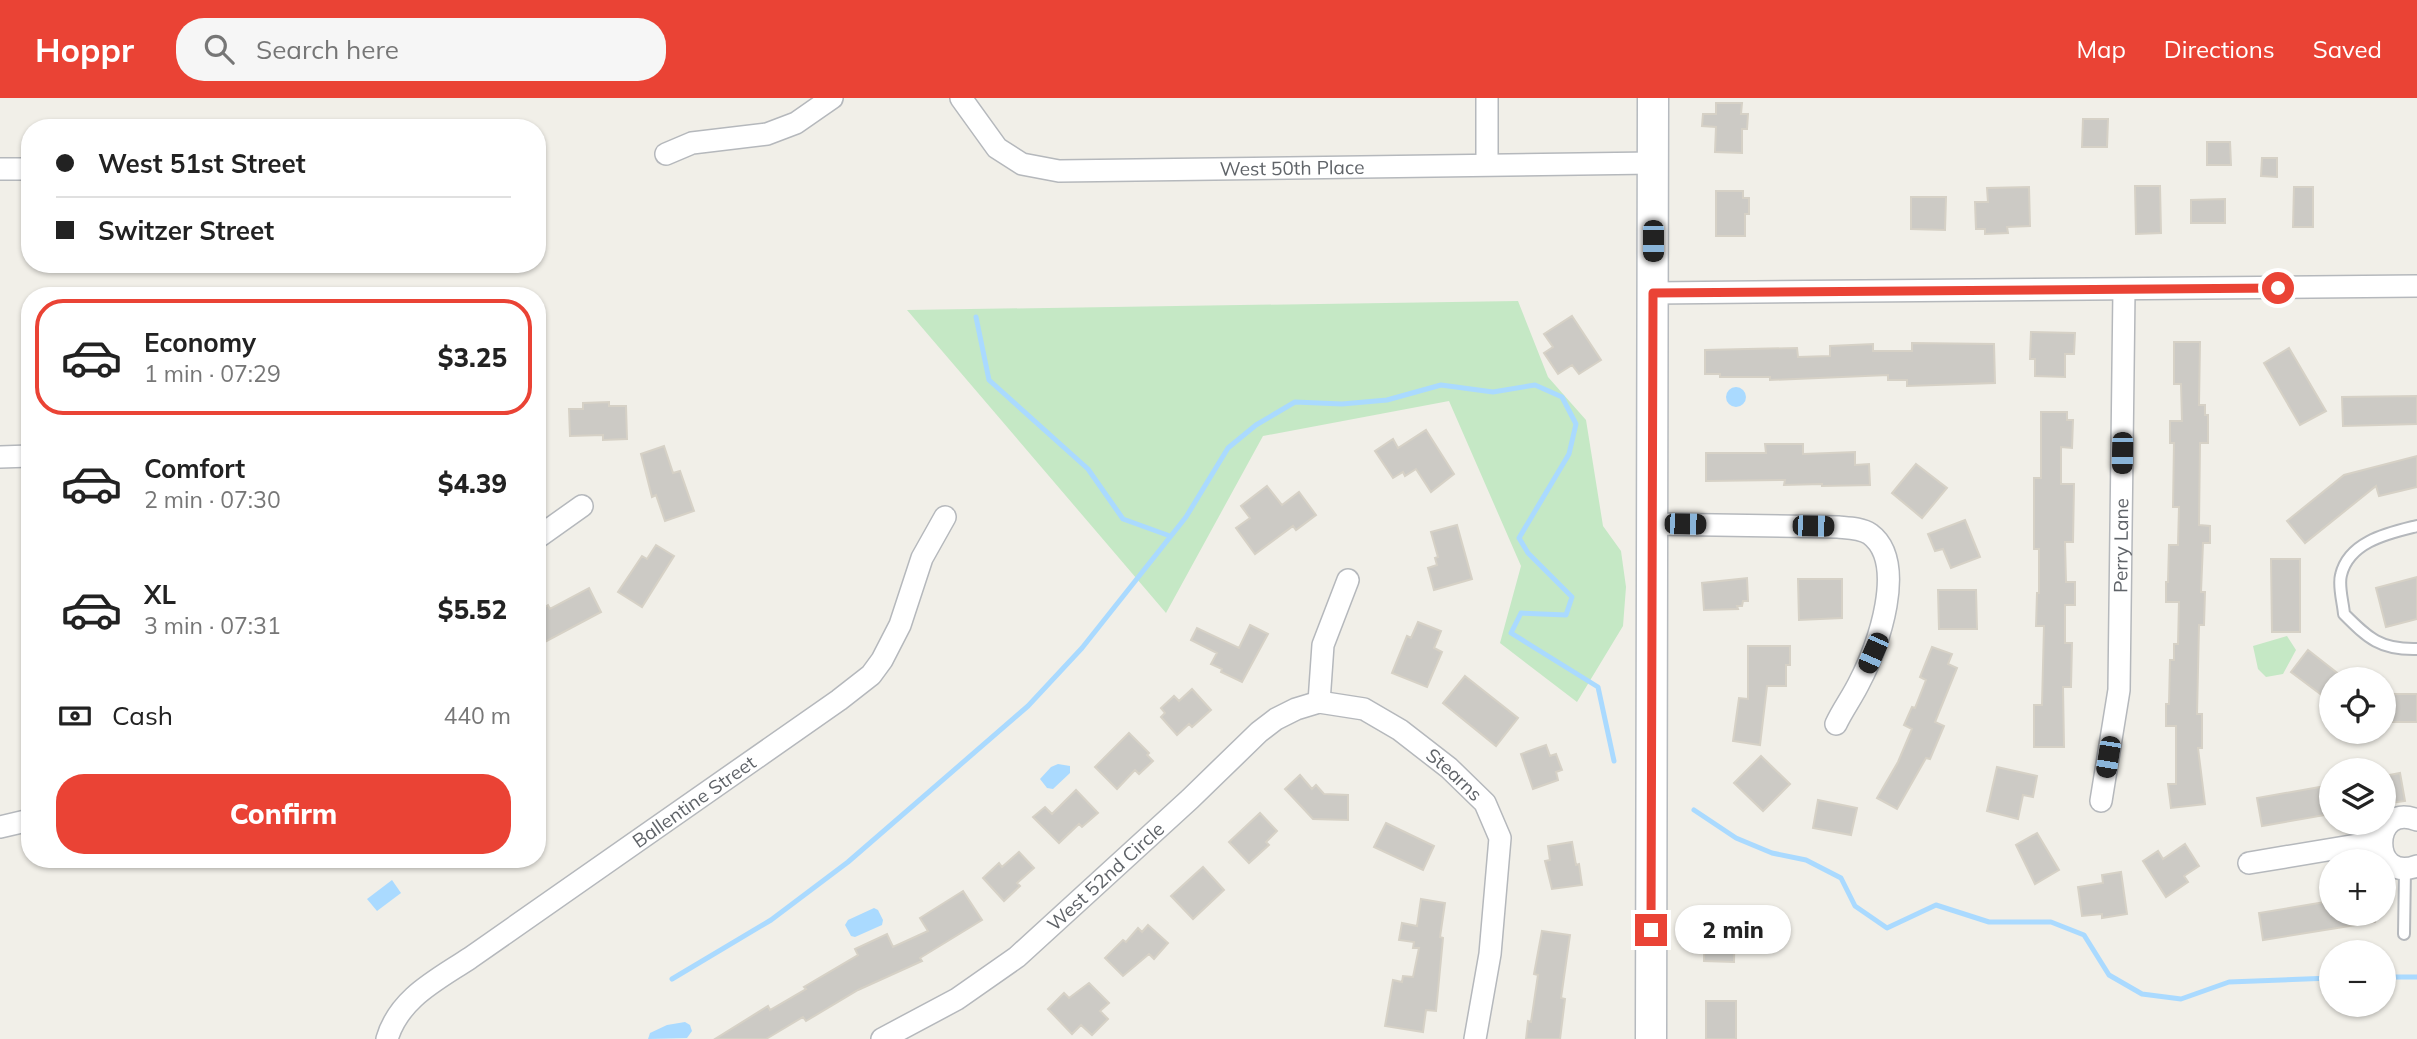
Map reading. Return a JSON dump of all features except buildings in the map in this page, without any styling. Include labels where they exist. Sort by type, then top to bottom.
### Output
[{"type":"street","points":[[666,154],[692,143],[767,134],[796,123],[832,98]]},
{"type":"street","name":"West 50th Place","points":[[961,98],[998,148],[1022,164],[1059,171],[1653,163]]},
{"type":"street","points":[[1487,98],[1487,164]]},
{"type":"street","points":[[1651,1039],[1653,98]]},
{"type":"street","points":[[0,169],[21,169]]},
{"type":"street","points":[[1653,293],[2417,286]]},
{"type":"street","name":"Perry Lane","points":[[2101,801],[2119,690],[2124,290]]},
{"type":"street","points":[[0,457],[21,456]]},
{"type":"street","points":[[546,532],[582,506]]},
{"type":"street","name":"Ballentine Street","points":[[387,1039],[398,1013],[420,991],[839,700],[871,675],[900,625],[922,558],[946,517]]},
{"type":"street","points":[[1652,524],[1838,527],[1868,533],[1882,546],[1887,565],[1886,609],[1873,653],[1860,683],[1836,724]]},
{"type":"street","points":[[1320,702],[1323,645],[1348,580]]},
{"type":"street","name":"West 52nd Circle","points":[[882,1039],[957,999],[1017,957],[1259,732],[1296,709],[1320,702]]},
{"type":"street","name":"Stearns","points":[[1320,702],[1364,709],[1400,730],[1448,768],[1485,803],[1500,838],[1490,954],[1475,1039]]},
{"type":"street","points":[[2411,867],[2390,863],[2381,849],[2381,841],[2387,825],[2395,820],[2403,817],[2417,820]]},
{"type":"street","points":[[0,827],[21,822]]},
{"type":"street","points":[[2249,863],[2381,841]]},
{"type":"lane","points":[[2417,526],[2362,544],[2347,562],[2340,576],[2344,614],[2370,640],[2402,650],[2417,649]]},
{"type":"lane","points":[[2404,934],[2411,867]]},
{"type":"green space","points":[[1518,301],[1548,377],[1586,420],[1603,526],[1621,551],[1626,587],[1623,626],[1577,702],[1500,643],[1521,566],[1449,401],[1263,436],[1166,613],[907,310]]},
{"type":"green space","points":[[2287,636],[2296,650],[2283,674],[2266,677],[2258,669],[2253,646]]},
{"type":"water","points":[[1736,387],[1743,390],[1746,397],[1743,404],[1736,407],[1729,404],[1726,397],[1729,390]]},
{"type":"water","points":[[1058,764],[1070,766],[1070,773],[1053,789],[1047,788],[1040,779],[1051,767]]},
{"type":"water","points":[[392,880],[401,893],[377,911],[367,899]]},
{"type":"water","points":[[874,908],[883,920],[882,925],[855,937],[851,936],[845,925],[848,920]]},
{"type":"water","points":[[685,1022],[690,1025],[692,1031],[687,1038],[648,1039],[650,1033],[667,1025]]},
{"type":"waterway","points":[[976,317],[989,380],[1088,469],[1123,519],[1170,536]]},
{"type":"waterway","points":[[672,979],[771,920],[848,862],[1028,706],[1082,648],[1186,517],[1228,448],[1256,425],[1295,402],[1342,404],[1387,400],[1441,385],[1493,392],[1535,385],[1562,397],[1576,424],[1569,454],[1519,538],[1528,553],[1572,597],[1566,615],[1521,613],[1511,633],[1598,687],[1614,761]]},
{"type":"waterway","points":[[1694,810],[1736,838],[1772,853],[1806,860],[1841,878],[1855,906],[1887,928],[1936,905],[1989,922],[2051,922],[2084,935],[2109,975],[2142,994],[2181,999],[2229,982],[2319,978]]},
{"type":"waterway","points":[[2396,977],[2417,977]]},
{"type":"route","points":[[1651,930],[1653,293],[2278,288]]}]
